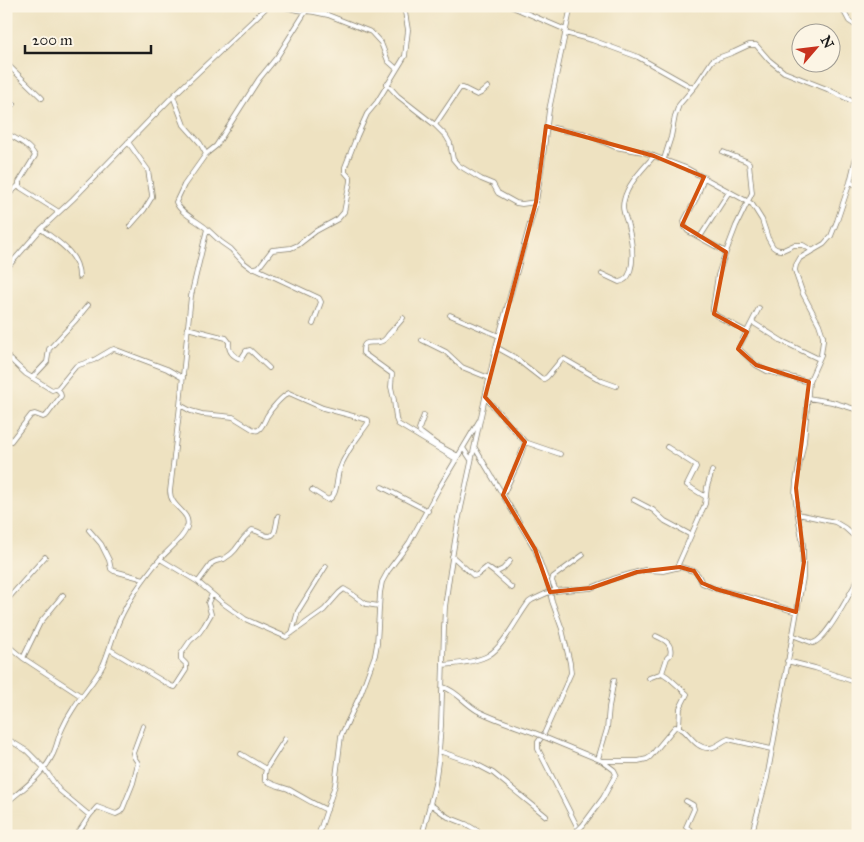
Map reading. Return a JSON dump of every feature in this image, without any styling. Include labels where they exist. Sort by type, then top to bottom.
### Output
[{"type":"street","points":[[6,270],[42,229],[128,142],[268,6]]},
{"type":"street","points":[[280,6],[328,15],[371,32],[380,43],[388,62],[397,70]]},
{"type":"street","points":[[256,268],[261,265],[272,250],[291,248],[304,242],[316,231],[338,219],[344,212],[350,181],[346,172],[346,163],[367,114],[377,102],[406,53],[408,30],[404,6]]},
{"type":"street","points":[[510,6],[566,32],[638,57],[692,88]]},
{"type":"street","points":[[422,836],[437,773],[445,607],[452,556],[496,348],[536,202],[546,126],[571,6]]},
{"type":"street","points":[[841,6],[849,20],[858,27]]},
{"type":"street","points":[[306,11],[216,146],[206,154],[184,185],[176,205],[231,249],[251,268],[256,268],[319,298],[321,302],[313,324]]},
{"type":"street","points":[[664,159],[677,109],[682,101],[715,58],[734,52],[749,44],[758,48],[784,72],[858,104]]},
{"type":"street","points":[[6,63],[42,98]]},
{"type":"street","points":[[387,84],[398,96],[435,125],[449,140],[453,159],[458,165],[480,179],[493,184],[498,193],[516,203],[536,202]]},
{"type":"street","points":[[435,125],[460,88],[477,95],[488,87]]},
{"type":"street","points":[[174,96],[184,125],[206,154]]},
{"type":"street","points":[[6,98],[14,104]]},
{"type":"street","points":[[546,126],[583,133],[615,146],[643,152],[686,168],[748,201],[757,211],[768,238],[776,249],[783,250],[799,245],[813,251]]},
{"type":"street","points":[[6,133],[28,148],[35,156],[19,185],[6,197]]},
{"type":"street","points":[[128,142],[148,170],[152,195],[144,210],[130,226]]},
{"type":"street","points":[[751,836],[766,778],[802,578],[804,562],[803,545],[798,514],[796,481],[804,442],[809,382],[823,348],[822,331],[803,294],[795,270],[800,258],[827,242],[831,236],[850,182],[858,149]]},
{"type":"street","points":[[723,152],[750,163],[752,193],[718,275],[713,312],[747,332]]},
{"type":"street","points":[[602,274],[619,282],[625,280],[632,268],[634,255],[629,227],[623,210],[623,201],[627,189],[654,156]]},
{"type":"street","points":[[704,177],[697,197],[684,221],[685,227],[688,231],[726,252]]},
{"type":"street","points":[[850,182],[858,186]]},
{"type":"street","points":[[19,185],[20,188],[59,212]]},
{"type":"street","points":[[700,238],[729,192]]},
{"type":"street","points":[[42,229],[71,253],[78,266],[79,277]]},
{"type":"street","points":[[6,803],[44,768],[53,754],[68,716],[102,667],[122,614],[144,578],[184,533],[188,524],[187,518],[172,502],[170,495],[191,296],[207,229]]},
{"type":"street","points":[[32,378],[47,362],[51,347],[88,305]]},
{"type":"street","points":[[759,308],[739,349],[756,365],[769,372],[809,382]]},
{"type":"street","points":[[450,315],[499,336]]},
{"type":"street","points":[[403,318],[382,342],[366,344],[363,348],[363,353],[392,374],[391,387],[398,424],[457,458]]},
{"type":"street","points":[[752,322],[782,341],[820,359]]},
{"type":"street","points":[[187,328],[226,338],[229,342],[228,348],[230,352],[238,358],[241,359],[246,351],[250,350],[269,368]]},
{"type":"street","points":[[422,340],[446,352],[462,367],[489,378]]},
{"type":"street","points":[[496,348],[514,357],[543,379],[547,377],[561,360],[565,359],[602,381],[616,386]]},
{"type":"street","points":[[6,355],[26,374],[52,390],[57,389],[76,366],[94,360],[114,349],[167,369],[183,378]]},
{"type":"street","points":[[6,441],[11,441],[30,415],[35,414],[43,417],[47,415],[61,396],[57,389]]},
{"type":"street","points":[[180,405],[202,414],[232,418],[257,431],[271,410],[289,393],[323,408],[368,420],[368,423],[353,443],[342,464],[338,475],[336,491],[331,499],[328,500],[312,490]]},
{"type":"street","points":[[485,397],[525,442],[560,454]]},
{"type":"street","points":[[808,398],[832,402],[858,410]]},
{"type":"street","points":[[424,415],[420,432],[457,458]]},
{"type":"street","points":[[318,836],[334,786],[341,736],[374,656],[378,636],[381,586],[384,577],[410,543],[439,488],[482,416]]},
{"type":"street","points":[[502,495],[518,462],[525,442]]},
{"type":"street","points":[[667,446],[696,465],[687,485],[706,497]]},
{"type":"street","points":[[474,447],[535,549],[562,629],[571,673],[544,734],[538,742],[538,749],[582,836]]},
{"type":"street","points":[[464,448],[471,460]]},
{"type":"street","points":[[677,567],[705,504],[707,487],[712,471]]},
{"type":"street","points":[[382,487],[428,511]]},
{"type":"street","points":[[634,500],[653,510],[665,521],[691,534]]},
{"type":"street","points":[[798,514],[835,522],[856,538]]},
{"type":"street","points":[[198,582],[212,563],[224,559],[231,554],[252,530],[256,530],[268,537],[272,535],[275,531],[278,516]]},
{"type":"street","points":[[89,530],[101,544],[112,570],[144,578]]},
{"type":"street","points":[[554,591],[553,577],[583,555]]},
{"type":"street","points":[[452,556],[474,576],[487,567],[512,588]]},
{"type":"street","points":[[6,601],[45,557]]},
{"type":"street","points":[[160,558],[198,582],[238,614],[283,636],[288,636],[324,610],[338,593],[344,589],[366,604],[379,606]]},
{"type":"street","points":[[495,573],[503,569],[510,561]]},
{"type":"street","points":[[292,633],[298,610],[326,566]]},
{"type":"street","points":[[443,665],[468,662],[490,655],[503,640],[529,602],[545,594],[554,591],[591,588],[645,570],[663,571],[684,567],[694,571],[702,583],[716,590],[752,598],[796,612]]},
{"type":"street","points":[[792,635],[813,643],[819,640],[834,621],[858,579]]},
{"type":"street","points":[[109,649],[175,687],[186,670],[186,664],[181,659],[181,654],[208,620],[211,614],[208,602],[212,594]]},
{"type":"street","points":[[23,658],[40,624],[63,595]]},
{"type":"street","points":[[656,636],[666,641],[671,648],[662,673]]},
{"type":"street","points":[[6,644],[23,658],[81,696]]},
{"type":"street","points":[[787,660],[858,683]]},
{"type":"street","points":[[649,678],[662,673]]},
{"type":"street","points":[[662,673],[687,694],[680,708],[679,727]]},
{"type":"street","points":[[600,760],[607,729],[614,680]]},
{"type":"street","points":[[442,687],[451,690],[467,704],[478,710],[600,760],[614,770],[616,774],[603,798],[574,834]]},
{"type":"street","points":[[76,836],[97,807],[116,814],[120,812],[133,783],[138,766],[138,761],[133,753],[143,726]]},
{"type":"street","points":[[600,760],[647,759],[675,727],[682,728],[696,744],[708,748],[728,739],[771,749]]},
{"type":"street","points":[[285,739],[266,769],[265,777],[267,782],[287,789],[327,810]]},
{"type":"street","points":[[6,741],[12,741],[27,751],[44,768],[59,790],[90,816]]},
{"type":"street","points":[[439,751],[474,763],[492,773],[546,816]]},
{"type":"street","points":[[241,754],[266,769]]},
{"type":"street","points":[[686,801],[694,809],[686,826],[698,836]]},
{"type":"street","points":[[430,804],[448,817],[466,824],[486,836]]},
{"type":"highlighted area","points":[[546,126],[654,156],[704,177],[682,225],[726,252],[714,314],[747,332],[738,349],[756,365],[809,382],[796,488],[804,562],[796,612],[716,589],[702,583],[694,571],[680,567],[637,572],[591,588],[550,592],[535,549],[503,495],[525,442],[485,397],[536,202]]}]
